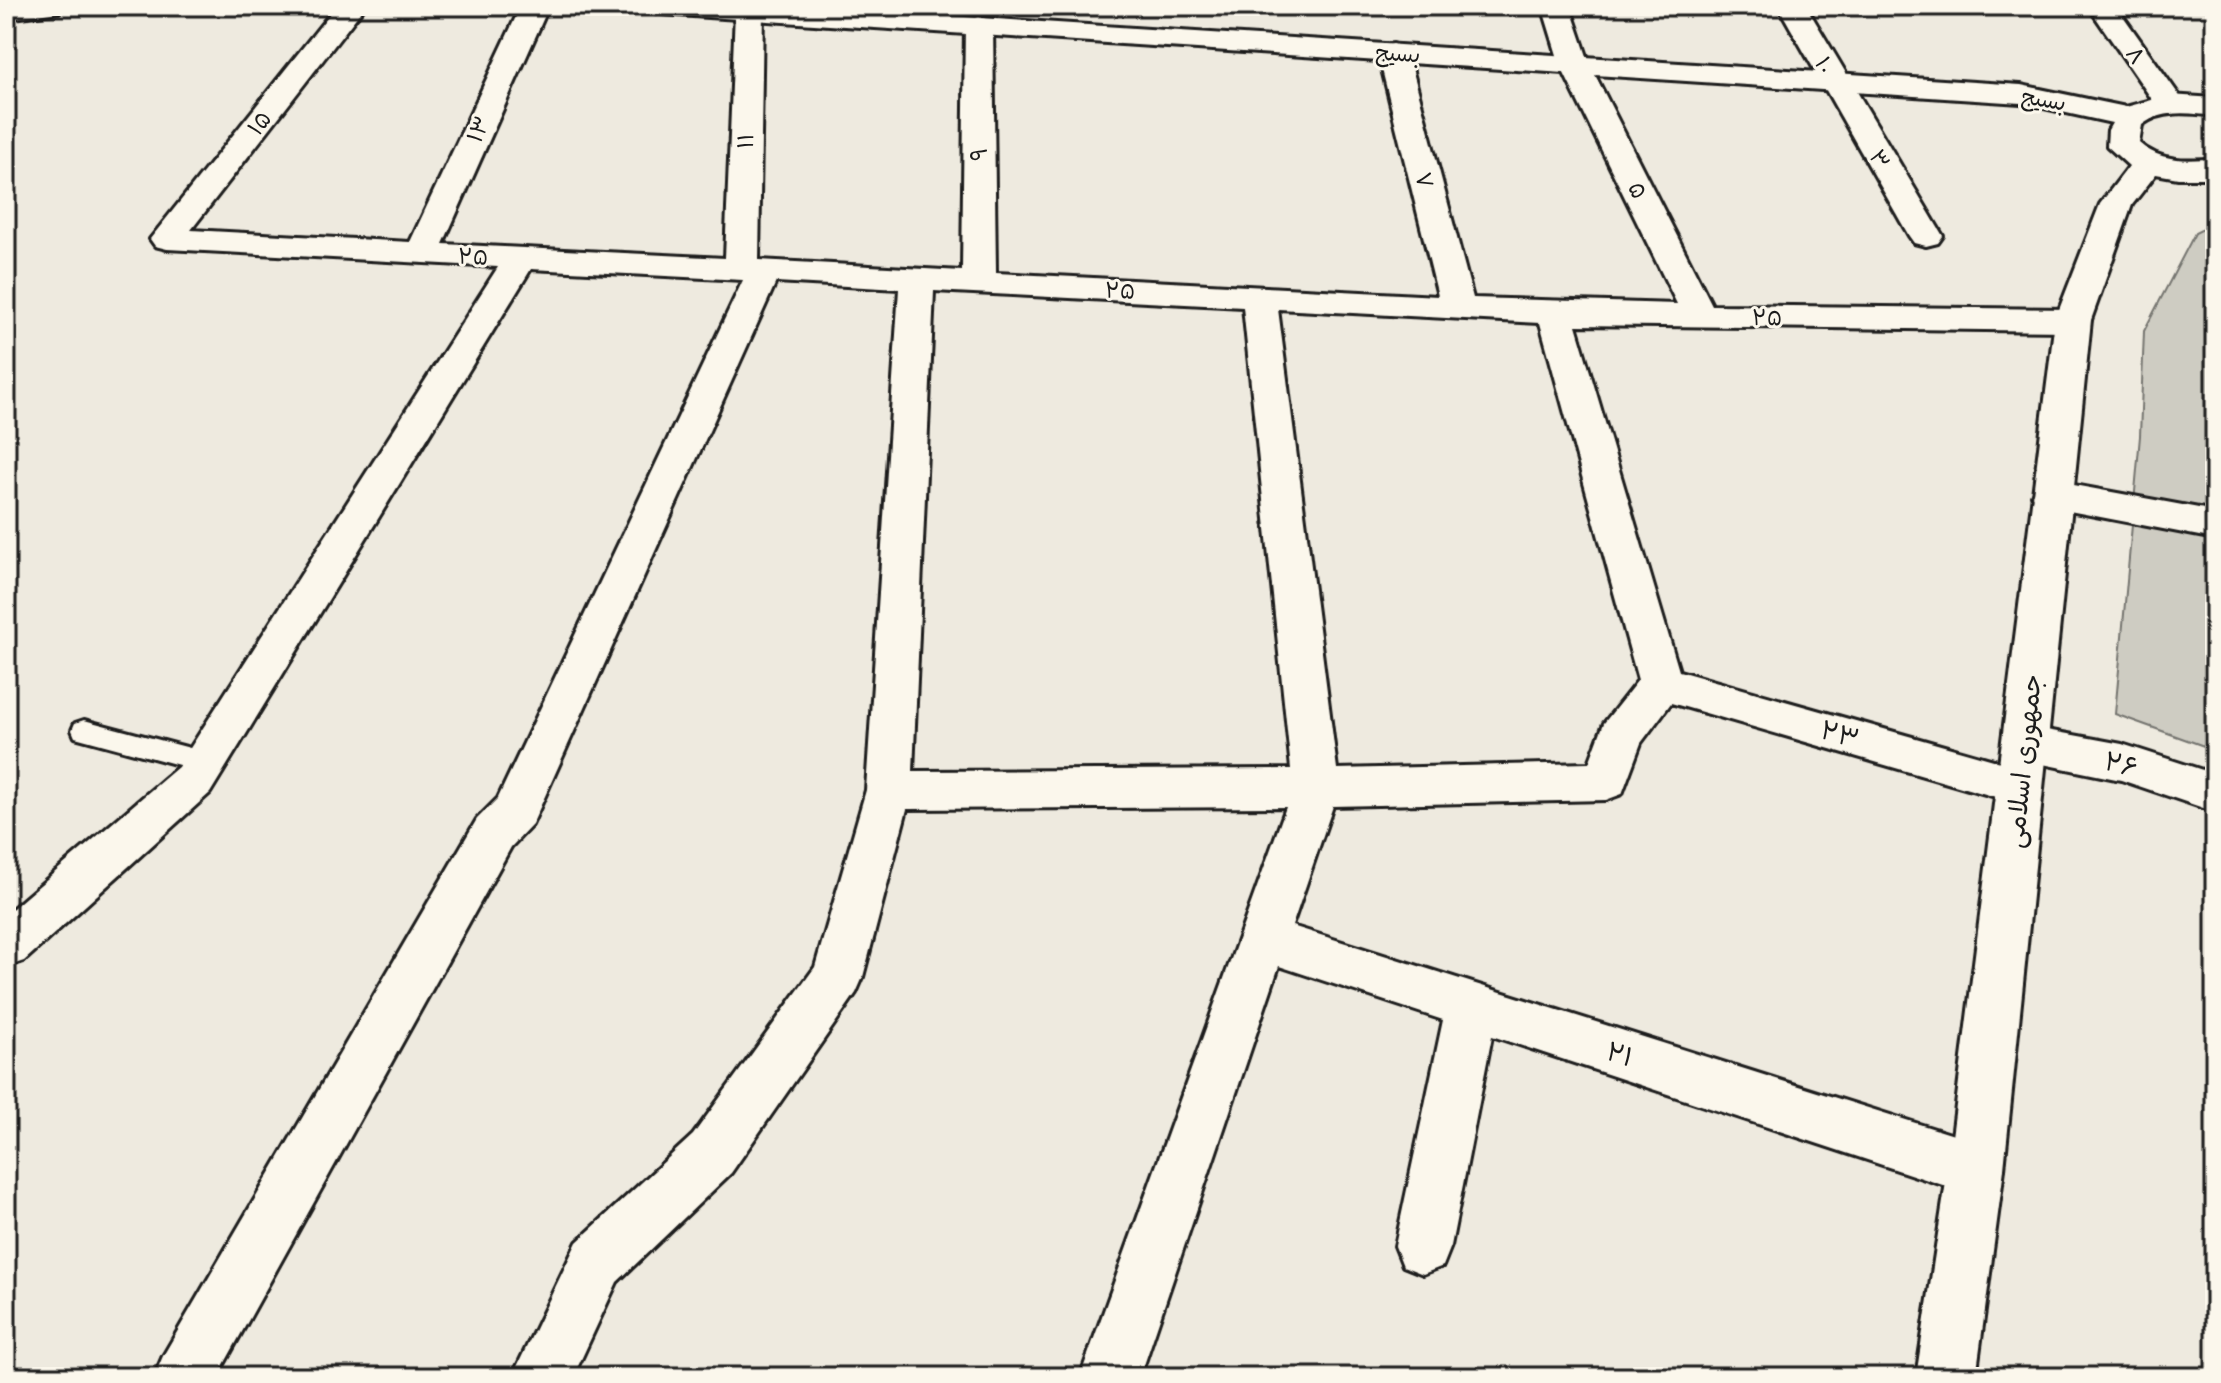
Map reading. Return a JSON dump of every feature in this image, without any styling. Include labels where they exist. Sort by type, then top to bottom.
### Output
[{"type":"street","points":[[6,11],[49,6]]},
{"type":"street","name":"۱۵","points":[[167,239],[351,6]]},
{"type":"street","name":"۱۳","points":[[422,253],[535,6]]},
{"type":"street","name":"بسیج","points":[[662,6],[2021,94],[2132,118]]},
{"type":"street","name":"۵","points":[[1556,6],[1575,65],[1700,316]]},
{"type":"street","name":"۱۰","points":[[1792,6],[1834,81]]},
{"type":"street","name":"۸","points":[[2102,6],[2171,105]]},
{"type":"street","name":"۱۱","points":[[749,11],[753,270]]},
{"type":"street","name":"۹","points":[[979,26],[979,282]]},
{"type":"street","name":"۷","points":[[1393,53],[1458,308]]},
{"type":"street","name":"۳","points":[[1834,81],[1926,236]]},
{"type":"street","points":[[2215,107],[2171,105],[2140,111],[2121,134],[2123,146],[2129,153],[2148,163],[2189,169],[2215,168]]},
{"type":"street","name":"جمهوری اسلامی","points":[[1946,1377],[1976,1169],[2073,320],[2116,204],[2148,163]]},
{"type":"street","name":"۲۵","points":[[167,239],[1555,313],[2073,320]]},
{"type":"street","points":[[6,945],[194,780],[521,258]]},
{"type":"street","points":[[184,1377],[494,833],[515,811],[753,270]]},
{"type":"street","points":[[542,1377],[597,1262],[712,1154],[838,977],[889,790],[917,279]]},
{"type":"street","points":[[1110,1377],[1316,788],[1259,297]]},
{"type":"street","points":[[889,790],[1316,788],[1606,781],[1620,736],[1661,683],[1555,313]]},
{"type":"street","points":[[2052,495],[2215,525]]},
{"type":"street","name":"۲۳","points":[[1661,683],[2023,764]]},
{"type":"street","name":"۲۶","points":[[2023,764],[2122,762],[2215,793]]},
{"type":"street","name":"۲۱","points":[[1263,939],[1976,1169]]},
{"type":"street","points":[[1423,1246],[1472,1006]]},
{"type":"lane","points":[[84,730],[205,762]]},
{"type":"shaded area","points":[[2215,223],[2215,750],[2115,714],[2140,436],[2144,331],[2195,233]]}]
